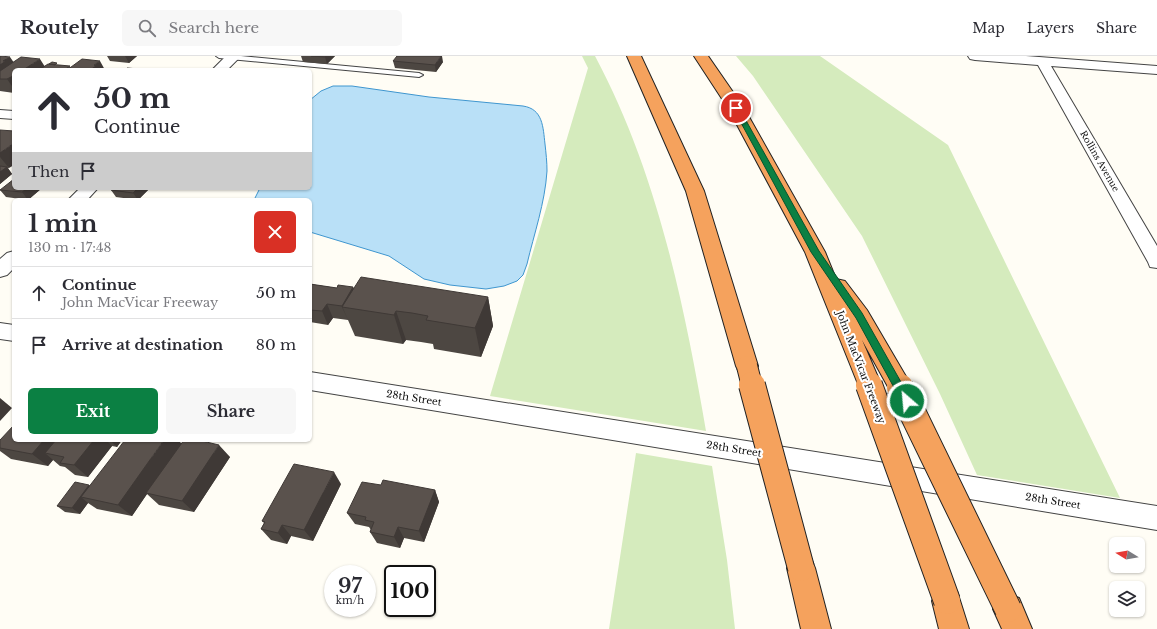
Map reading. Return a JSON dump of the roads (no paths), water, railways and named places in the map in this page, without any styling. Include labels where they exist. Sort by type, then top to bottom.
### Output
[{"type":"highway","points":[[634,56],[695,191],[746,366],[816,629]]},
{"type":"highway","name":"John MacVicar Freeway","points":[[701,56],[736,108],[815,252],[868,382],[947,601],[954,629]]},
{"type":"highway","points":[[815,252],[859,316],[900,387],[1012,619]]},
{"type":"highway","points":[[801,568],[804,629]]},
{"type":"street","points":[[975,56],[1157,70]]},
{"type":"street","points":[[221,68],[234,57]]},
{"type":"street","name":"Rollins Avenue","points":[[1042,61],[1157,262]]},
{"type":"street","points":[[0,114],[12,115]]},
{"type":"street","points":[[79,198],[88,190]]},
{"type":"street","points":[[0,270],[12,259]]},
{"type":"street","points":[[0,331],[12,333]]},
{"type":"street","name":"28th Street","points":[[312,381],[1157,518]]},
{"type":"lane","points":[[219,56],[419,75]]},
{"type":"water","points":[[333,86],[352,86],[429,97],[523,106],[535,111],[541,120],[544,131],[547,171],[542,207],[523,275],[517,281],[504,286],[486,289],[450,285],[424,279],[389,256],[312,233],[312,198],[255,198],[259,190],[312,190],[312,98],[321,91]]}]
